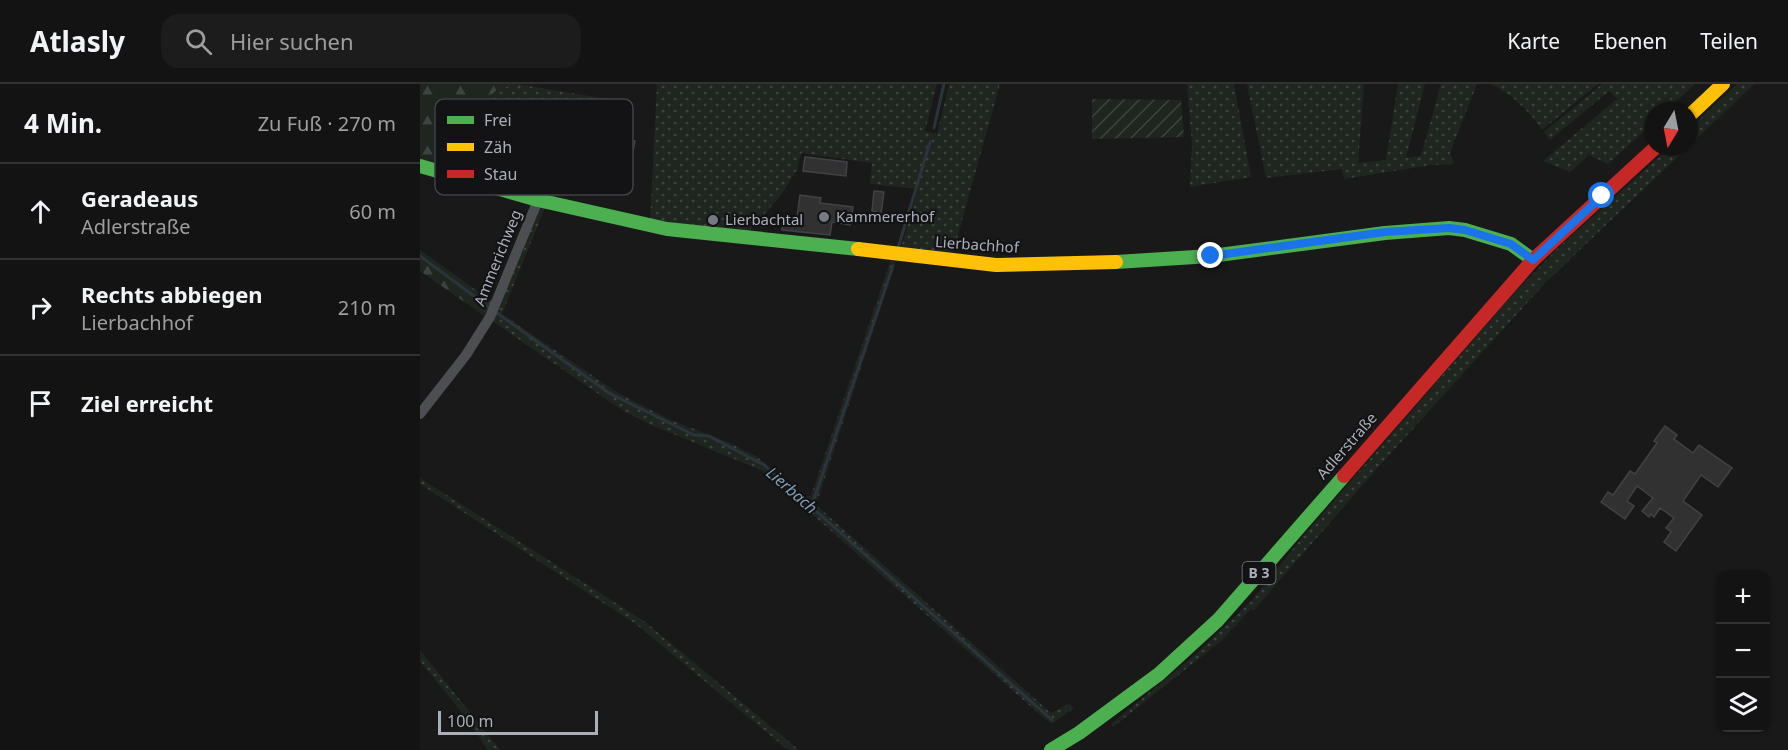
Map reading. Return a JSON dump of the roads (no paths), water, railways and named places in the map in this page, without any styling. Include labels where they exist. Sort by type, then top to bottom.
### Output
[{"type":"street","points":[[1698,108],[1722,85]]},
{"type":"street","name":"Adlerstraße","points":[[1051,750],[1080,733],[1159,674],[1218,620],[1533,260],[1646,156]]},
{"type":"street","name":"Lierbachhof","points":[[420,166],[435,170]]},
{"type":"street","name":"Lierbachhof","points":[[521,195],[667,229],[996,265],[1102,263],[1211,256],[1385,232],[1442,228],[1465,230],[1511,244],[1533,260]]},
{"type":"street","name":"Ammerichweg","points":[[420,414],[466,355],[490,317],[538,200]]},
{"type":"waterway","points":[[934,128],[944,84]]},
{"type":"waterway","points":[[898,248],[930,142]]},
{"type":"waterway","name":"Lierbach","points":[[420,256],[490,308]]},
{"type":"waterway","points":[[811,508],[893,266]]},
{"type":"waterway","name":"Lierbach","points":[[497,313],[609,393],[694,435],[709,436],[764,465],[1052,720]]},
{"type":"place","name":"Kammererhof","points":[[824,217]]},
{"type":"place","name":"Lierbachtal","points":[[713,220]]}]
